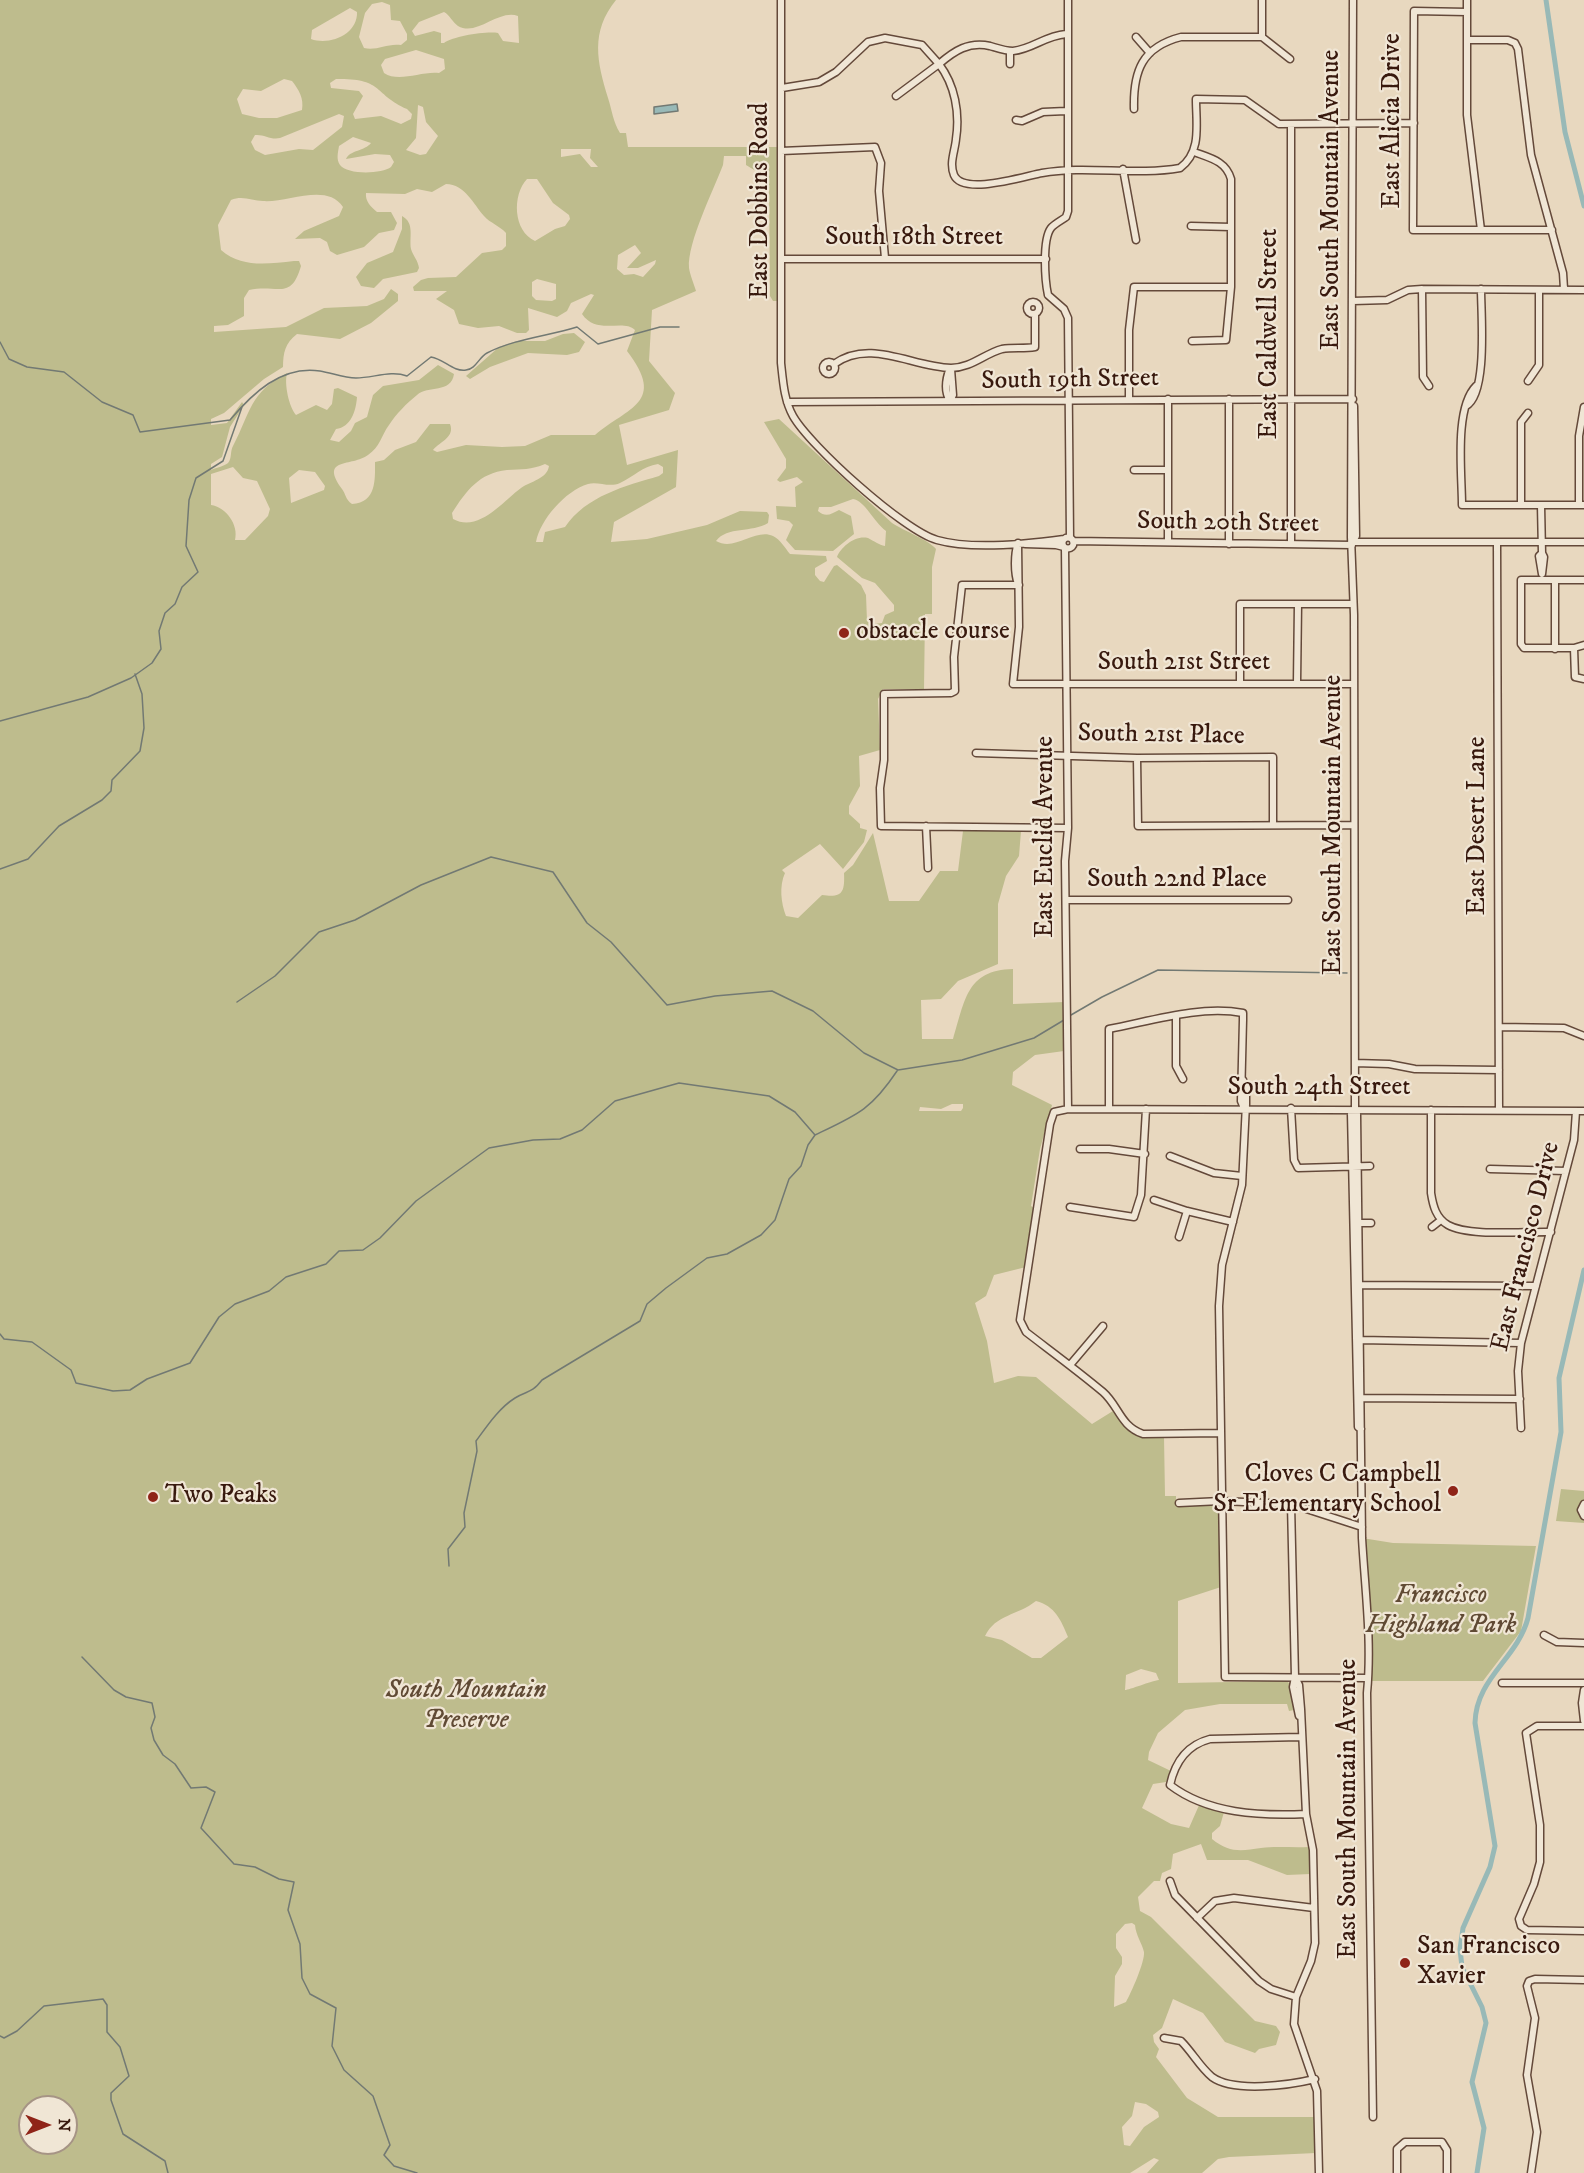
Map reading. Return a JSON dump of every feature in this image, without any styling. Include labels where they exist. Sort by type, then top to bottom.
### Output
[{"type":"street","name":"East Dobbins Road","points":[[781,0],[781,363],[787,402]]},
{"type":"street","name":"East Euclid Avenue","points":[[1068,0],[1066,217],[1051,228],[1047,239],[1046,259],[1048,295],[1064,309],[1068,318],[1069,520],[1066,566],[1068,828],[1065,852],[1068,1108]]},
{"type":"street","points":[[1262,0],[1262,37]]},
{"type":"street","name":"East South Mountain Avenue","points":[[1353,0],[1353,399],[1356,415],[1356,524],[1352,543],[1355,1109],[1357,1114],[1355,1167],[1362,1527],[1368,1599],[1373,2117]]},
{"type":"street","points":[[1467,0],[1467,115],[1481,230],[1552,230]]},
{"type":"street","name":"East Alicia Drive","points":[[1467,12],[1414,11],[1413,230],[1481,230]]},
{"type":"street","points":[[896,96],[951,54],[970,44],[987,45],[1010,51],[1027,48],[1049,36],[1066,34]]},
{"type":"street","points":[[1136,37],[1150,53]]},
{"type":"street","points":[[1134,109],[1136,77],[1150,53],[1168,40],[1181,37],[1262,37],[1290,59]]},
{"type":"street","points":[[782,88],[819,82],[836,72],[868,42],[885,38],[922,45],[939,64],[955,98],[958,116],[952,162],[955,177],[960,182],[970,184],[1005,182],[1042,173],[1067,171],[1180,168],[1188,163],[1194,152],[1196,99],[1245,100],[1271,120],[1290,125],[1414,123]]},
{"type":"street","points":[[1468,39],[1508,40],[1515,43],[1518,49],[1531,155],[1563,273],[1564,289]]},
{"type":"street","points":[[1010,51],[1010,64]]},
{"type":"street","points":[[1016,120],[1022,121],[1043,112],[1066,111]]},
{"type":"street","name":"East Caldwell Street","points":[[1290,125],[1291,544]]},
{"type":"street","points":[[781,151],[875,147],[881,163],[879,191],[885,258]]},
{"type":"street","points":[[1192,341],[1226,340],[1231,286],[1231,179],[1228,170],[1216,160],[1194,152]]},
{"type":"street","points":[[1123,169],[1136,240]]},
{"type":"street","points":[[1191,226],[1231,227]]},
{"type":"street","name":"South 18th Street","points":[[782,259],[1046,259]]},
{"type":"street","points":[[1129,398],[1129,330],[1134,287],[1231,286]]},
{"type":"street","points":[[1353,301],[1387,300],[1408,290],[1422,289],[1584,290]]},
{"type":"street","points":[[1422,289],[1423,377],[1429,386]]},
{"type":"street","points":[[1481,289],[1480,371],[1476,386],[1465,400],[1463,419],[1462,505],[1582,505],[1584,407]]},
{"type":"street","points":[[1528,381],[1539,364],[1539,290]]},
{"type":"street","points":[[834,364],[840,360],[872,353],[950,368],[970,364],[1000,350],[1035,347],[1035,314]]},
{"type":"street","points":[[950,368],[953,395],[950,401]]},
{"type":"street","name":"South 19th Street","points":[[787,402],[1069,401],[1129,398],[1353,399]]},
{"type":"street","points":[[1168,399],[1168,542]]},
{"type":"street","points":[[1229,399],[1229,544]]},
{"type":"street","name":"South 20th Street","points":[[787,402],[798,424],[814,443],[894,516],[914,531],[952,543],[1584,542]]},
{"type":"street","points":[[1521,505],[1521,422],[1528,413]]},
{"type":"street","points":[[1134,470],[1168,470]]},
{"type":"street","points":[[1541,505],[1542,553],[1539,556],[1542,577]]},
{"type":"street","name":"East Desert Lane","points":[[1497,542],[1499,1110]]},
{"type":"street","points":[[1018,543],[1018,585],[962,585],[954,657],[954,691],[951,693],[884,694],[884,760],[880,788],[881,826],[1068,828]]},
{"type":"street","points":[[1584,580],[1555,580],[1542,577],[1521,580],[1521,644],[1524,648],[1555,649],[1584,645]]},
{"type":"street","points":[[1555,580],[1555,649]]},
{"type":"street","name":"South 21st Street","points":[[1018,585],[1019,627],[1013,665],[1013,684],[1354,684]]},
{"type":"street","points":[[1240,683],[1240,604],[1353,604]]},
{"type":"street","points":[[1298,604],[1298,683]]},
{"type":"street","points":[[1574,648],[1575,677],[1584,679]]},
{"type":"street","name":"South 21st Place","points":[[976,753],[1067,754],[1137,758],[1273,757],[1274,824]]},
{"type":"street","points":[[1137,758],[1138,826],[1354,825]]},
{"type":"street","points":[[926,826],[928,868]]},
{"type":"street","name":"South 22nd Place","points":[[1066,900],[1288,900]]},
{"type":"street","points":[[1109,1108],[1109,1029],[1205,1012],[1243,1013],[1242,1176],[1222,1265],[1219,1306],[1225,1677],[1368,1678]]},
{"type":"street","points":[[1176,1016],[1176,1066],[1183,1079]]},
{"type":"street","points":[[1499,1027],[1564,1028],[1584,1036]]},
{"type":"street","points":[[1355,1063],[1389,1064],[1415,1069],[1499,1070]]},
{"type":"street","name":"South 24th Street","points":[[1070,1365],[1026,1332],[1020,1320],[1050,1124],[1054,1112],[1068,1108],[1584,1111]]},
{"type":"street","points":[[1291,1108],[1294,1160],[1298,1168],[1370,1166]]},
{"type":"street","points":[[1070,1207],[1134,1217],[1141,1195],[1146,1109]]},
{"type":"street","points":[[1431,1110],[1431,1193],[1433,1207],[1442,1220],[1462,1230],[1551,1232]]},
{"type":"street","name":"East Francisco Drive","points":[[1521,1428],[1518,1371],[1521,1343],[1566,1171],[1575,1133],[1576,1111]]},
{"type":"street","points":[[1080,1149],[1109,1149],[1145,1154]]},
{"type":"street","points":[[1170,1156],[1214,1173],[1242,1176]]},
{"type":"street","points":[[1490,1169],[1566,1171]]},
{"type":"street","points":[[1154,1200],[1186,1211],[1233,1222]]},
{"type":"street","points":[[1179,1237],[1186,1211]]},
{"type":"street","points":[[1432,1227],[1442,1220]]},
{"type":"street","points":[[1356,1223],[1371,1223]]},
{"type":"street","points":[[1357,1285],[1536,1286]]},
{"type":"street","points":[[1103,1326],[1070,1365],[1106,1394],[1132,1430],[1143,1434],[1220,1433]]},
{"type":"street","points":[[1358,1340],[1521,1343]]},
{"type":"street","points":[[1360,1398],[1520,1399]]},
{"type":"street","points":[[1179,1503],[1221,1501],[1291,1504],[1362,1527]]},
{"type":"street","points":[[1291,1504],[1295,1677],[1299,1685],[1300,1737],[1306,1772],[1306,1814],[1313,1864],[1314,1908],[1313,1955],[1296,1996],[1294,2024],[1295,2033],[1315,2079],[1319,2173]]},
{"type":"street","points":[[1584,1504],[1581,1510],[1584,1516]]},
{"type":"street","points":[[1544,1635],[1557,1642],[1584,1642]]},
{"type":"street","points":[[1502,1683],[1584,1683]]},
{"type":"street","points":[[1584,1690],[1584,1721]]},
{"type":"street","points":[[1584,1726],[1537,1726],[1528,1729],[1525,1737],[1540,1825],[1540,1862],[1534,1884],[1519,1919],[1521,1926],[1533,1930],[1584,1931]]},
{"type":"street","points":[[1300,1737],[1210,1739],[1199,1742],[1179,1760],[1170,1785],[1234,1812],[1263,1816],[1306,1814]]},
{"type":"street","points":[[1170,1881],[1175,1895],[1259,1981],[1271,1989],[1296,1996]]},
{"type":"street","points":[[1197,1918],[1215,1901],[1234,1898],[1314,1908]]},
{"type":"street","points":[[1531,2173],[1537,2132],[1528,2082],[1534,2018],[1527,1986],[1529,1981],[1584,1980]]},
{"type":"street","points":[[1164,2038],[1181,2041],[1207,2072],[1227,2084],[1289,2085],[1315,2079]]},
{"type":"street","points":[[1397,2173],[1397,2149],[1405,2142],[1442,2142],[1447,2150],[1447,2173]]},
{"type":"green space","name":"South Mountain Preserve","points":[[0,0],[616,0],[602,24],[598,48],[601,72],[614,120],[620,133],[626,133],[628,147],[777,147],[778,301],[773,301],[770,296],[769,186],[766,177],[746,165],[746,156],[724,156],[723,165],[692,245],[689,268],[696,291],[652,310],[649,361],[675,393],[669,410],[619,425],[627,465],[678,450],[676,487],[614,522],[611,542],[647,539],[707,525],[740,511],[767,512],[768,523],[727,533],[716,541],[730,544],[766,534],[778,539],[790,554],[826,556],[827,561],[815,568],[815,575],[820,581],[824,582],[837,565],[861,585],[866,595],[867,621],[874,624],[882,623],[885,615],[894,611],[894,605],[875,583],[862,578],[837,557],[845,546],[858,538],[868,538],[885,546],[886,531],[861,503],[853,499],[831,507],[819,507],[818,511],[824,514],[828,515],[839,510],[851,516],[854,534],[833,551],[795,550],[786,540],[793,525],[789,521],[777,519],[776,506],[796,507],[795,487],[803,482],[797,477],[780,482],[777,480],[786,468],[786,459],[764,422],[779,419],[892,523],[928,542],[936,549],[932,567],[932,614],[925,614],[924,689],[883,689],[878,699],[880,750],[859,756],[860,786],[849,806],[849,814],[860,824],[860,828],[867,830],[864,842],[843,869],[820,844],[782,870],[785,873],[781,894],[786,916],[798,918],[822,895],[834,896],[841,893],[844,873],[853,865],[873,833],[889,901],[919,901],[940,871],[958,871],[963,831],[1021,831],[1019,856],[1006,876],[998,904],[998,964],[958,981],[941,999],[921,1000],[922,1039],[953,1039],[970,990],[985,975],[997,971],[1013,969],[1013,1004],[1065,1002],[1064,1051],[1035,1055],[1013,1072],[1012,1085],[1052,1105],[1040,1149],[1031,1206],[1034,1208],[1026,1267],[994,1275],[986,1296],[975,1303],[987,1341],[994,1383],[1018,1376],[1036,1377],[1092,1424],[1113,1411],[1124,1426],[1133,1433],[1164,1437],[1165,1496],[1176,1496],[1176,1505],[1218,1505],[1221,1587],[1178,1601],[1178,1683],[1287,1681],[1290,1684],[1294,1710],[1289,1711],[1287,1704],[1220,1704],[1185,1710],[1158,1733],[1149,1752],[1148,1760],[1171,1771],[1166,1782],[1153,1784],[1142,1808],[1171,1824],[1189,1828],[1200,1803],[1224,1812],[1220,1826],[1212,1833],[1212,1839],[1218,1844],[1230,1849],[1241,1850],[1309,1847],[1310,1874],[1287,1875],[1248,1860],[1207,1860],[1201,1844],[1173,1854],[1171,1869],[1162,1873],[1160,1881],[1154,1881],[1138,1897],[1140,1911],[1151,1917],[1255,2021],[1276,2026],[1280,2032],[1276,2045],[1259,2049],[1255,2053],[1225,2042],[1203,2013],[1173,1999],[1162,2028],[1153,2035],[1154,2042],[1159,2049],[1156,2057],[1187,2098],[1218,2117],[1315,2117],[1316,2153],[1229,2157],[1218,2159],[1202,2173],[1147,2173],[1159,2160],[1154,2158],[1130,2173],[0,2173]],"holes":[[[382,2],[390,5],[391,20],[400,21],[407,34],[407,40],[401,45],[373,49],[364,48],[359,37],[365,13],[372,4]],[[350,8],[357,12],[353,26],[342,36],[326,41],[311,39],[312,30]],[[444,12],[454,23],[465,28],[480,26],[510,15],[518,16],[519,43],[503,41],[498,33],[478,33],[441,43],[441,33],[434,31],[415,36],[412,31],[419,22]],[[416,50],[444,59],[445,69],[439,73],[403,77],[384,73],[381,65],[385,59]],[[284,79],[292,81],[302,98],[302,110],[277,118],[259,118],[242,114],[237,99],[243,89],[261,91]],[[336,79],[351,79],[371,84],[388,98],[407,109],[412,114],[411,119],[401,124],[381,116],[355,119],[353,114],[363,96],[359,91],[331,88],[330,83]],[[418,105],[423,107],[426,122],[438,136],[426,154],[420,155],[406,150],[416,138]],[[339,114],[344,116],[342,127],[313,150],[299,149],[265,155],[255,150],[251,142],[255,135],[280,138]],[[353,137],[371,143],[346,159],[375,154],[390,155],[394,162],[391,167],[380,171],[350,171],[340,165],[339,146]],[[561,149],[591,149],[590,158],[598,167],[591,167],[580,154],[561,157]],[[527,179],[537,179],[553,203],[569,215],[570,219],[565,226],[535,241],[522,229],[517,203],[522,186]],[[446,184],[459,187],[486,218],[506,233],[506,246],[502,250],[482,253],[456,277],[421,280],[413,287],[414,291],[447,291],[436,299],[454,310],[459,324],[478,328],[499,326],[517,333],[526,333],[529,330],[528,308],[557,317],[567,311],[571,303],[591,294],[594,295],[582,314],[588,321],[602,326],[624,326],[635,330],[627,351],[644,382],[643,393],[638,402],[595,435],[551,435],[525,446],[466,445],[437,452],[433,450],[449,436],[451,428],[450,424],[430,424],[416,442],[395,450],[384,460],[375,462],[373,489],[366,499],[352,504],[336,479],[334,472],[336,467],[361,459],[372,452],[386,429],[406,405],[422,392],[444,387],[452,380],[454,374],[438,365],[419,380],[383,386],[373,395],[367,417],[355,423],[351,431],[339,442],[330,440],[336,429],[341,428],[352,418],[357,397],[338,388],[334,389],[332,404],[327,410],[316,405],[296,415],[288,395],[287,373],[265,388],[252,404],[232,448],[228,463],[211,470],[211,464],[222,457],[230,427],[244,405],[242,402],[227,423],[211,425],[211,419],[224,413],[264,379],[283,367],[286,349],[293,337],[297,334],[340,339],[371,323],[398,301],[398,294],[391,289],[384,299],[367,306],[324,308],[286,327],[214,332],[214,326],[228,325],[244,316],[244,298],[249,290],[288,287],[293,284],[301,266],[299,261],[265,264],[246,262],[237,260],[221,250],[218,225],[231,200],[243,198],[273,201],[306,195],[327,196],[336,200],[343,207],[339,216],[304,231],[295,239],[320,238],[327,242],[330,251],[337,255],[364,247],[379,233],[394,230],[397,223],[391,212],[377,212],[367,201],[366,193],[405,194],[417,189],[432,192]],[[635,245],[641,253],[627,268],[638,268],[656,260],[643,277],[634,274],[624,275],[617,269],[618,255]],[[537,279],[556,284],[556,299],[536,300],[532,296],[532,282]],[[545,464],[549,466],[542,477],[521,488],[490,514],[472,522],[453,519],[452,513],[457,505],[481,479],[497,472]],[[658,464],[663,467],[663,473],[620,488],[595,500],[584,507],[565,527],[545,532],[543,542],[536,542],[538,533],[548,516],[571,493],[588,484],[608,485],[625,481]],[[233,467],[243,478],[257,481],[270,509],[268,516],[245,540],[235,540],[233,523],[217,506],[211,505],[211,474]],[[299,470],[315,472],[325,486],[324,490],[291,503],[289,478]],[[952,1104],[963,1104],[961,1111],[919,1111],[920,1107],[941,1109]],[[1036,1601],[1043,1603],[1060,1619],[1068,1637],[1041,1658],[1032,1658],[1002,1640],[985,1636],[995,1623]],[[1141,1669],[1156,1673],[1159,1680],[1125,1690],[1126,1675]],[[1125,1924],[1135,1925],[1144,1957],[1126,2002],[1114,2007],[1115,1976],[1122,1964],[1122,1957],[1116,1948],[1116,1934]],[[1135,2102],[1146,2104],[1158,2112],[1159,2117],[1144,2127],[1130,2146],[1124,2145],[1122,2127],[1132,2116]]]},
{"type":"green space","points":[[402,216],[409,222],[411,249],[419,268],[417,272],[383,279],[374,288],[361,286],[356,277],[367,263],[393,252],[402,229]]},
{"type":"green space","points":[[574,333],[585,342],[579,352],[567,355],[528,353],[490,367],[470,379],[466,376],[499,347],[517,341],[545,341],[563,334]]},
{"type":"green space","points":[[1561,1489],[1584,1491],[1584,1523],[1556,1521]]},
{"type":"green space","name":"Francisco Highland Park","points":[[1362,1538],[1393,1543],[1536,1546],[1521,1631],[1483,1681],[1368,1681]]},
{"type":"water","points":[[677,104],[678,111],[654,114],[654,107]]},
{"type":"waterway","points":[[1546,0],[1565,132],[1584,206]]},
{"type":"waterway","points":[[0,342],[9,359],[27,367],[64,372],[102,402],[133,415],[140,432],[230,420],[258,391],[280,377],[293,372],[320,371],[356,378],[388,374],[407,376],[431,357],[457,369],[466,370],[484,355],[497,348],[577,327],[598,344],[660,327],[679,327]]},
{"type":"waterway","points":[[0,721],[88,697],[131,678],[152,663],[161,649],[159,631],[165,613],[175,604],[182,587],[198,572],[186,546],[189,500],[196,478],[223,461],[242,407]]},
{"type":"waterway","points":[[0,869],[28,859],[59,826],[102,800],[111,791],[112,780],[140,751],[144,728],[142,694],[135,674]]},
{"type":"waterway","points":[[237,1002],[275,976],[319,932],[355,920],[421,885],[491,857],[553,872],[587,923],[611,942],[667,1005],[715,996],[772,991],[813,1011],[864,1053],[898,1070],[962,1060],[1034,1038],[1064,1020]]},
{"type":"waterway","points":[[1071,1015],[1158,970],[1347,973]]},
{"type":"waterway","points":[[0,1334],[4,1339],[32,1342],[71,1370],[76,1383],[113,1391],[130,1390],[147,1379],[190,1363],[219,1317],[235,1304],[269,1291],[286,1277],[326,1264],[339,1251],[363,1250],[380,1238],[416,1201],[489,1148],[533,1140],[560,1139],[582,1130],[615,1101],[679,1083],[769,1096],[795,1112],[815,1135],[842,1122],[871,1103],[897,1071]]},
{"type":"waterway","points":[[449,1566],[448,1549],[465,1527],[464,1513],[477,1451],[476,1441],[494,1418],[509,1402],[532,1390],[542,1380],[640,1321],[647,1304],[707,1258],[727,1254],[761,1235],[775,1220],[789,1179],[801,1166],[808,1145],[815,1135]]},
{"type":"waterway","points":[[1477,2173],[1484,2128],[1472,2082],[1486,2023],[1482,2007],[1462,1967],[1460,1949],[1463,1928],[1490,1867],[1495,1846],[1475,1723],[1482,1693],[1523,1632],[1528,1618],[1561,1432],[1559,1378],[1584,1270]]},
{"type":"waterway","points":[[82,1657],[114,1690],[126,1697],[152,1703],[155,1717],[151,1728],[154,1740],[163,1755],[175,1764],[191,1788],[206,1787],[215,1792],[201,1828],[234,1864],[255,1867],[279,1879],[294,1882],[288,1910],[300,1944],[302,1978],[310,1994],[336,2008],[332,2046],[344,2070],[373,2096],[390,2145],[384,2155],[394,2166],[417,2173]]},
{"type":"waterway","points":[[0,2036],[4,2038],[17,2031],[44,2006],[103,1999],[107,2005],[107,2032],[120,2047],[129,2076],[111,2093],[111,2100],[123,2134],[165,2161],[168,2173]]},
{"type":"place","name":"obstacle course","points":[[844,633]]},
{"type":"place","name":"Cloves C Campbell Sr Elementary School","points":[[1453,1491]]},
{"type":"place","name":"Two Peaks","points":[[153,1497]]},
{"type":"place","name":"San Francisco Xavier","points":[[1405,1963]]}]
